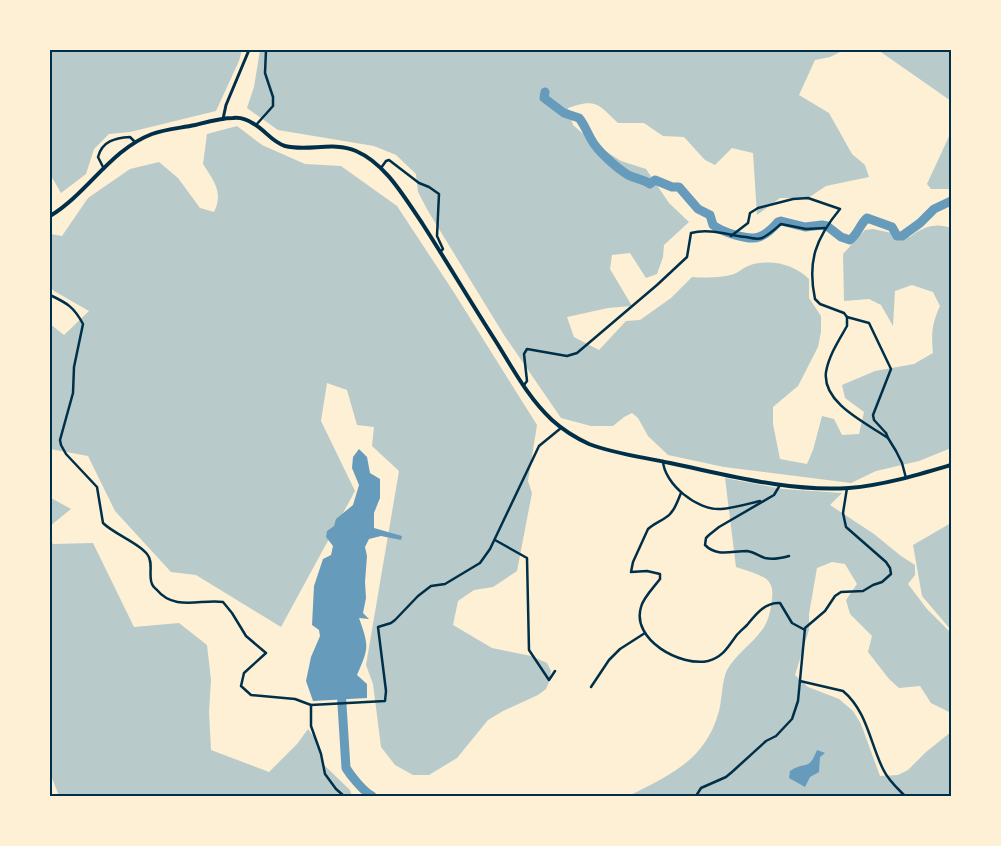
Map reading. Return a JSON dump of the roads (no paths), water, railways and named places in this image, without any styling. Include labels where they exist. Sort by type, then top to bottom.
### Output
[{"type":"main road","points":[[50,216],[72,200],[119,154],[135,142],[166,130],[234,118],[256,125],[276,142],[285,146],[348,148],[367,157],[381,168],[407,200],[537,405],[561,427],[580,439],[618,453],[798,487],[847,488],[906,478],[951,465]]},
{"type":"street","points":[[223,119],[226,105],[249,50]]},
{"type":"street","points":[[256,125],[273,106],[265,73],[266,50]]},
{"type":"street","points":[[104,169],[98,157],[104,145],[118,138],[130,137],[135,142]]},
{"type":"street","points":[[381,168],[389,160],[419,183],[439,194],[437,236],[443,249],[440,252]]},
{"type":"street","points":[[731,236],[748,223],[750,213],[758,208],[793,199],[808,198],[840,209],[826,226],[814,252],[814,299],[820,304],[841,311],[847,317],[869,323],[891,368],[873,415],[874,420],[886,433],[902,463],[906,478]]},
{"type":"street","points":[[524,385],[527,381],[524,354],[527,349],[567,356],[577,353],[687,257],[691,233],[706,230],[731,236],[760,239],[781,224],[806,229],[826,226]]},
{"type":"street","points":[[50,295],[72,307],[83,324],[74,367],[73,394],[60,440],[61,445],[66,454],[97,487],[103,523],[116,534],[147,553],[151,564],[152,584],[164,598],[173,602],[189,604],[223,602],[246,636],[266,653],[242,676],[241,686],[244,691],[251,695],[295,699],[311,704],[385,701],[386,692],[378,627],[396,620],[418,596],[431,586],[445,584],[480,563],[495,540],[539,446],[561,427]]},
{"type":"street","points":[[847,317],[847,326],[831,354],[826,370],[827,388],[855,418],[888,438]]},
{"type":"street","points":[[663,461],[664,469],[681,493],[700,505],[720,510],[764,500]]},
{"type":"street","points":[[780,485],[774,495],[709,535],[706,538],[705,546],[711,551],[721,553],[747,551],[774,559],[789,556]]},
{"type":"street","points":[[696,796],[701,788],[726,777],[766,741],[784,729],[795,712],[800,681],[804,630],[810,622],[826,611],[841,592],[864,591],[882,582],[891,574],[886,562],[846,527],[843,513],[847,488]]},
{"type":"street","points":[[681,493],[674,509],[668,516],[648,529],[633,562],[631,572],[647,571],[660,574],[660,579],[641,606],[641,625],[654,644],[686,660],[706,661],[720,656],[758,611],[775,603],[780,603],[792,623],[804,630]]},
{"type":"street","points":[[495,540],[527,558],[529,650],[549,680],[555,671]]},
{"type":"street","points":[[591,687],[614,655],[645,633]]},
{"type":"street","points":[[800,681],[843,691],[847,694],[860,712],[883,770],[905,796]]},
{"type":"street","points":[[311,704],[311,726],[321,754],[325,774],[344,796]]},
{"type":"water","points":[[359,449],[367,457],[370,473],[380,479],[380,498],[374,513],[374,528],[402,536],[401,540],[381,536],[369,539],[365,547],[367,556],[366,598],[363,613],[369,619],[359,618],[365,635],[366,652],[357,675],[367,684],[367,698],[313,701],[306,681],[311,657],[320,636],[319,630],[312,625],[314,586],[323,559],[331,555],[333,546],[326,537],[327,531],[334,526],[336,519],[353,505],[359,485],[352,468],[353,457]]},
{"type":"water","points":[[817,750],[825,753],[820,757],[819,772],[810,777],[805,787],[789,778],[790,771],[809,763]]},
{"type":"waterway","points":[[545,92],[544,98],[564,113],[579,118],[598,149],[623,172],[650,184],[655,180],[672,187],[679,187],[698,209],[710,215],[713,225],[736,235],[749,238],[759,237],[781,221],[805,227],[827,226],[841,237],[850,240],[867,218],[892,227],[897,236],[902,236],[920,223],[934,209],[951,201]]},
{"type":"waterway","points":[[341,689],[346,768],[361,787],[372,796]]}]
